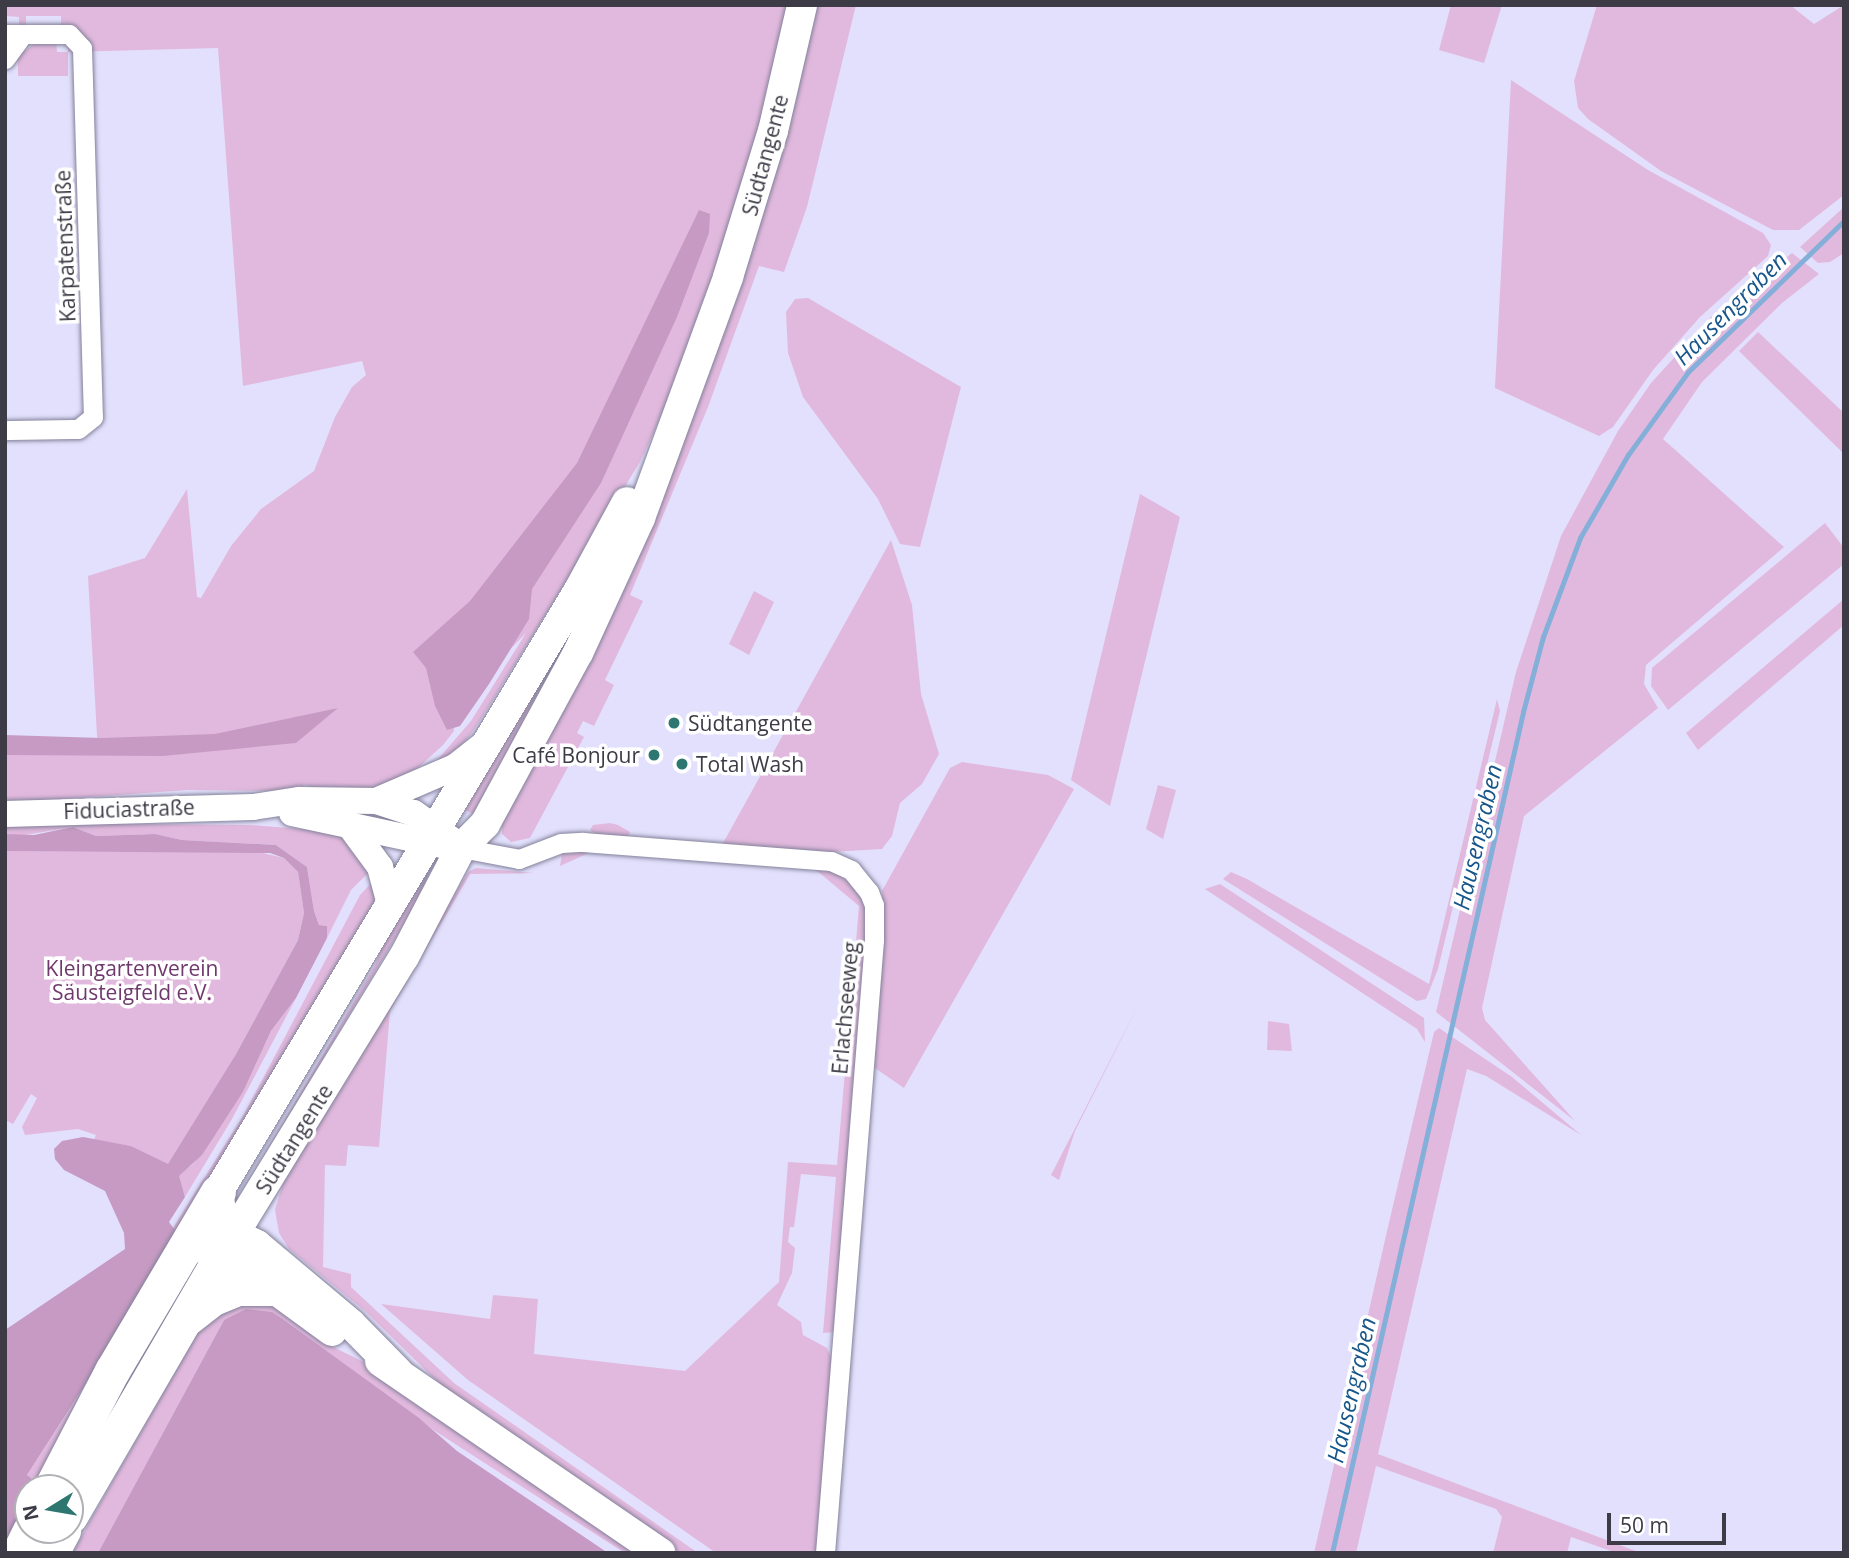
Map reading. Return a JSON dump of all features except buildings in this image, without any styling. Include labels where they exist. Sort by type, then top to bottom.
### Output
[{"type":"highway","name":"Südtangente","points":[[58,1474],[112,1371],[218,1192]]},
{"type":"highway","points":[[186,1248],[206,1237],[228,1238]]},
{"type":"highway","name":"Südtangente","points":[[84,1491],[228,1238]]},
{"type":"highway","points":[[179,1325],[225,1293],[277,1277]]},
{"type":"main road","name":"Südtangente","points":[[228,1238],[269,1181],[404,957],[461,848],[485,824],[578,653],[640,518],[673,419],[754,200],[802,5]]},
{"type":"main road","name":"Südtangente","points":[[218,1192],[579,590],[673,419]]},
{"type":"main road","points":[[376,801],[455,767],[485,744]]},
{"type":"main road","name":"Fiduciastraße","points":[[5,814],[253,807],[299,800],[376,801],[415,813],[432,836]]},
{"type":"main road","name":"Fiduciastraße","points":[[253,807],[432,836],[461,848]]},
{"type":"main road","points":[[348,822],[380,867],[390,904]]},
{"type":"main road","points":[[269,1181],[268,1220],[277,1277]]},
{"type":"main road","points":[[218,1192],[228,1238],[239,1264],[277,1277],[398,1372],[660,1553]]},
{"type":"street","name":"Karpatenstraße","points":[[5,59],[14,34],[69,34],[82,48],[93,417],[78,429],[5,430]]},
{"type":"street","name":"Erlachseeweg","points":[[461,848],[519,859],[561,843],[583,842],[831,861],[851,870],[869,892],[874,905],[874,940],[825,1553]]},
{"type":"green space","points":[[5,5],[792,5],[767,117],[677,382],[640,462],[474,730],[459,749],[426,773],[471,721],[526,633],[453,708],[454,731],[443,745],[396,788],[324,791],[305,785],[288,791],[187,790],[5,803],[5,755],[98,753],[88,576],[145,558],[187,489],[197,597],[201,598],[231,546],[261,509],[314,471],[335,417],[352,387],[366,375],[362,361],[243,386],[218,48],[68,52],[67,26],[61,26],[61,16],[26,16],[26,26],[19,26],[19,17],[5,16]]},
{"type":"green space","points":[[812,5],[856,5],[807,207],[784,272],[759,266],[708,407],[630,595],[643,601],[605,680],[614,685],[594,726],[583,721],[577,733],[584,737],[530,838],[511,842],[502,834],[502,822],[557,709]]},
{"type":"green space","points":[[1451,5],[1502,5],[1484,63],[1439,50]]},
{"type":"green space","points":[[1597,5],[1790,5],[1814,24],[1844,5],[1844,195],[1799,230],[1773,230],[1661,171],[1588,119],[1578,108],[1574,81]]},
{"type":"green space","points":[[56,40],[57,52],[68,52],[68,76],[18,76],[18,56],[34,44]]},
{"type":"green space","points":[[1511,80],[1648,170],[1763,233],[1771,245],[1768,256],[1700,317],[1653,370],[1613,427],[1599,436],[1495,388]]},
{"type":"green space","points":[[1844,207],[1844,253],[1830,262],[1818,263],[1800,247]]},
{"type":"green space","points":[[1792,253],[1819,274],[1782,303],[1702,382],[1663,439],[1784,547],[1646,665],[1644,684],[1658,708],[1524,816],[1482,1008],[1485,1020],[1575,1121],[1436,1012],[1516,672],[1561,536],[1618,431],[1651,383],[1712,316]]},
{"type":"green space","points":[[808,298],[961,387],[920,547],[900,544],[878,499],[803,397],[788,353],[786,312],[795,299]]},
{"type":"green space","points":[[1758,332],[1844,413],[1844,454],[1739,351]]},
{"type":"green space","points":[[1140,494],[1180,517],[1110,806],[1071,780]]},
{"type":"green space","points":[[1825,523],[1844,548],[1844,564],[1668,710],[1651,686],[1652,668]]},
{"type":"green space","points":[[891,540],[912,605],[921,694],[939,754],[922,784],[900,803],[892,836],[882,849],[831,852],[722,845]]},
{"type":"green space","points":[[603,576],[474,814],[465,810],[529,700]]},
{"type":"green space","points":[[754,591],[774,602],[749,655],[729,644]]},
{"type":"green space","points":[[1844,599],[1844,625],[1698,750],[1686,733]]},
{"type":"green space","points":[[1497,699],[1500,711],[1438,969],[1426,999],[1417,1001],[1223,879],[1231,872],[1247,879],[1429,984]]},
{"type":"green space","points":[[962,762],[1048,775],[1074,789],[904,1088],[872,1066],[884,917],[882,891],[950,768]]},
{"type":"green space","points":[[1158,785],[1176,790],[1163,839],[1146,829]]},
{"type":"green space","points":[[5,823],[250,825],[328,831],[342,836],[373,868],[351,890],[327,938],[327,926],[319,925],[314,911],[307,867],[276,845],[182,840],[155,834],[96,836],[73,827],[19,836],[5,834]]},
{"type":"green space","points":[[610,823],[630,832],[628,836],[595,834],[590,830],[593,825]]},
{"type":"green space","name":"Kleingartenverein Säusteigfeld e.V.","points":[[5,851],[258,852],[284,858],[298,872],[304,913],[298,940],[236,1054],[168,1165],[131,1146],[94,1140],[96,1135],[78,1129],[25,1135],[22,1127],[37,1098],[31,1094],[13,1124],[5,1120]]},
{"type":"green space","points":[[591,852],[560,866],[562,854]]},
{"type":"green space","points":[[430,865],[423,892],[234,1207],[375,965],[386,936]]},
{"type":"green space","points":[[476,868],[534,873],[470,874],[390,1011],[379,1147],[348,1145],[346,1166],[325,1165],[323,1267],[351,1274],[351,1287],[454,1383],[698,1553],[678,1553],[444,1388],[366,1312],[289,1249],[279,1233],[275,1210],[283,1183],[468,872]]},
{"type":"green space","points":[[816,870],[834,872],[855,886],[868,915],[835,1332],[823,1333],[836,1177],[801,1174],[794,1227],[790,1227],[788,1242],[795,1248],[792,1273],[777,1305],[801,1322],[803,1335],[827,1348],[833,1361],[819,1553],[716,1553],[468,1380],[381,1304],[490,1319],[493,1295],[538,1299],[534,1354],[685,1371],[779,1282],[788,1162],[837,1165],[859,906]]},
{"type":"green space","points":[[376,878],[374,906],[180,1237],[173,1228],[243,1116],[360,895]]},
{"type":"green space","points":[[1220,884],[1424,1018],[1425,1042],[1417,1029],[1205,889]]},
{"type":"green space","points":[[296,998],[232,1119],[185,1197],[178,1176],[194,1163],[243,1092],[271,1031]]},
{"type":"green space","points":[[1141,1000],[1075,1131],[1059,1180],[1051,1175]]},
{"type":"green space","points":[[1268,1021],[1289,1024],[1292,1051],[1267,1050]]},
{"type":"green space","points":[[1439,1028],[1512,1077],[1581,1135],[1486,1076],[1467,1069],[1378,1454],[1641,1553],[1617,1553],[1571,1537],[1567,1553],[1493,1553],[1502,1517],[1496,1509],[1376,1466],[1356,1553],[1314,1553],[1434,1032]]},
{"type":"green space","points":[[266,1296],[329,1345],[370,1365],[641,1553],[625,1553],[435,1431],[284,1320],[260,1311],[224,1320],[98,1553],[72,1553],[77,1544],[84,1544],[84,1532],[206,1317]]},
{"type":"green space","points":[[95,1370],[44,1474],[28,1474]]},
{"type":"shaded area","points":[[699,210],[710,214],[709,233],[677,317],[601,483],[532,589],[529,619],[489,684],[460,726],[447,730],[435,706],[426,668],[413,652],[470,601],[577,463]]},
{"type":"shaded area","points":[[338,708],[296,743],[163,756],[5,755],[5,735],[102,738],[215,734]]},
{"type":"shaded area","points":[[73,827],[96,836],[155,834],[182,840],[276,845],[307,867],[314,911],[319,925],[327,926],[327,938],[296,998],[271,1031],[243,1092],[202,1155],[179,1176],[185,1197],[169,1222],[180,1237],[28,1474],[14,1474],[14,1528],[5,1544],[5,1330],[125,1249],[124,1233],[105,1191],[64,1170],[55,1159],[54,1149],[62,1141],[83,1137],[131,1146],[168,1164],[236,1054],[298,940],[304,913],[298,872],[284,858],[270,853],[5,851],[5,834],[34,835]]},
{"type":"shaded area","points":[[246,1309],[272,1312],[284,1320],[419,1418],[457,1451],[608,1553],[98,1553],[224,1320]]},
{"type":"waterway","name":"Hausengraben","points":[[1332,1553],[1523,712],[1543,637],[1580,538],[1628,455],[1688,372],[1844,221]]},
{"type":"place","name":"Südtangente","points":[[674,723]]},
{"type":"place","name":"Café Bonjour","points":[[654,755]]},
{"type":"place","name":"Total Wash","points":[[682,764]]}]
